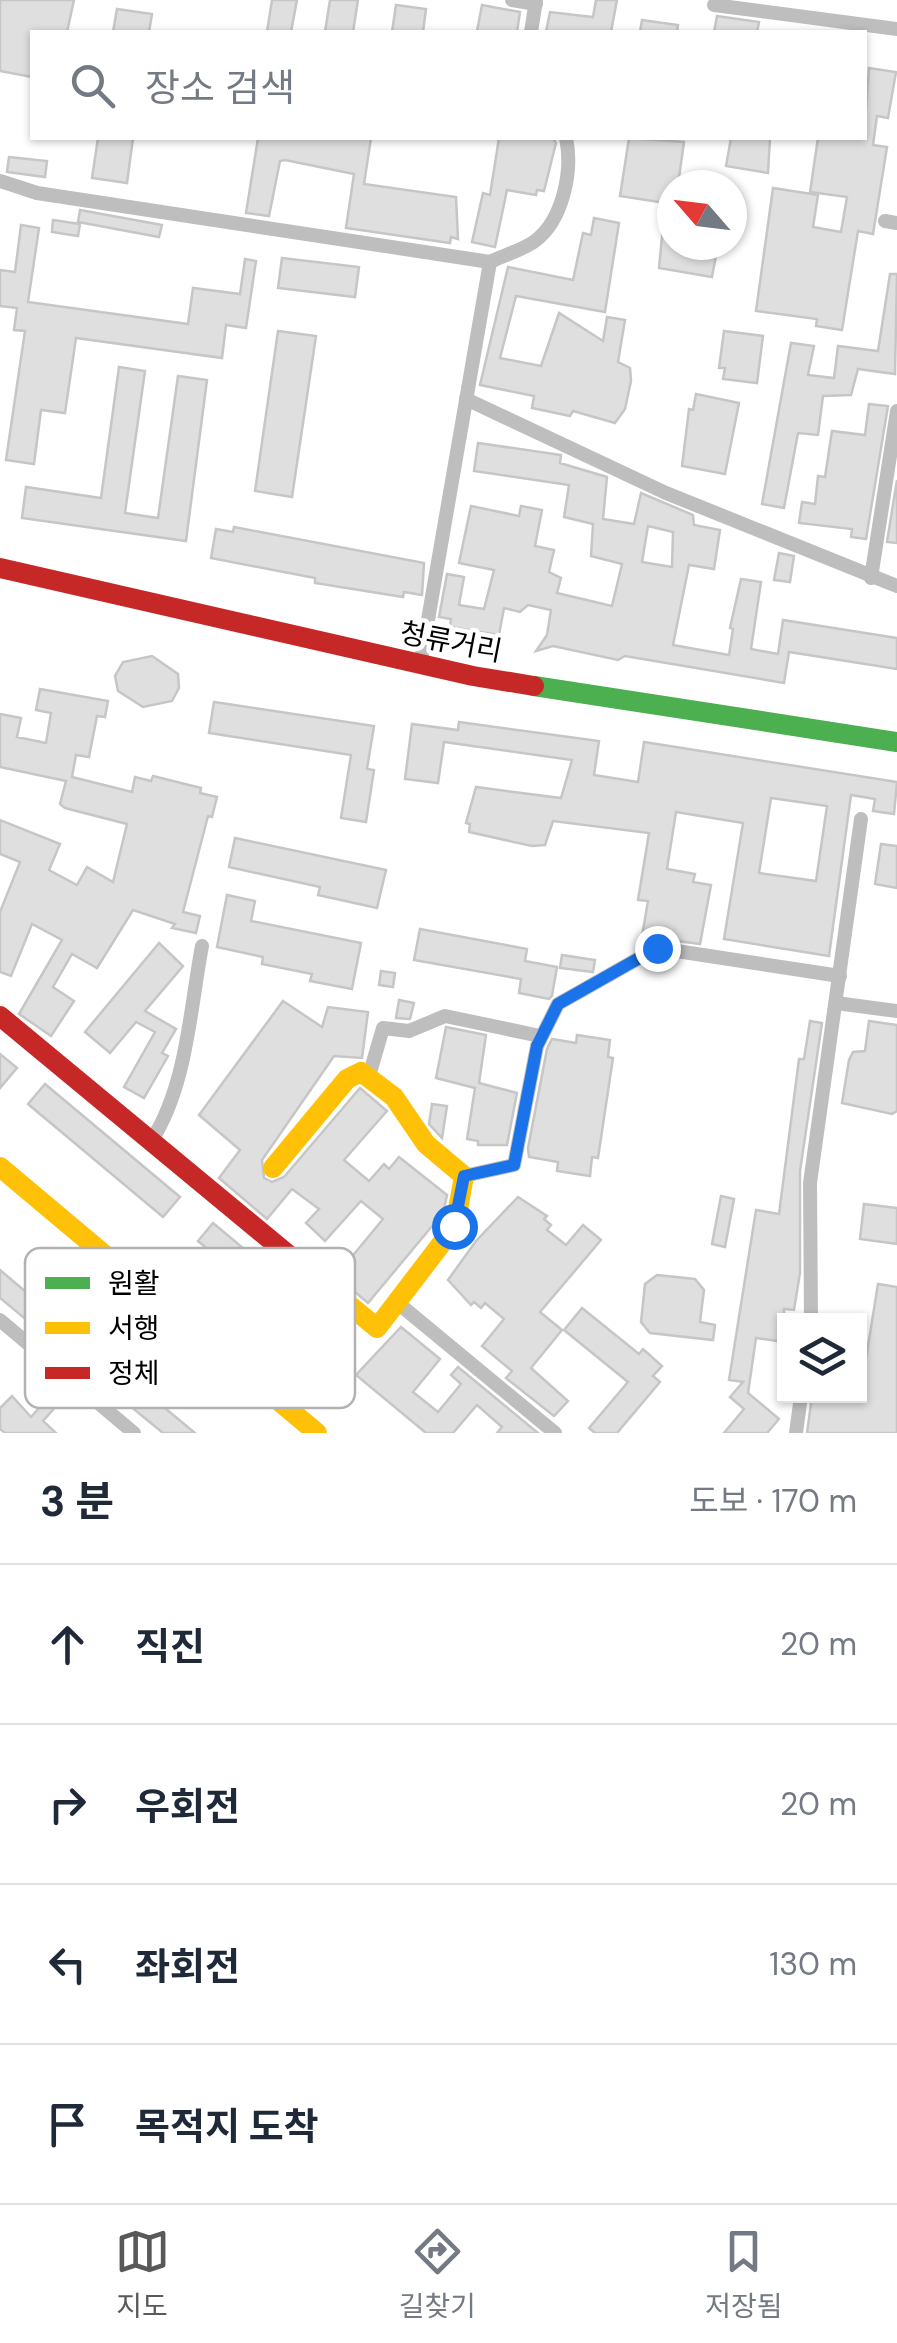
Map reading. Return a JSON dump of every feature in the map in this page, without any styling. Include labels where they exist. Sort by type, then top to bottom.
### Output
[{"type":"main road","name":"청류거리","points":[[0,568],[420,666],[897,742]]},
{"type":"main road","points":[[0,1016],[281,1248]]},
{"type":"main road","points":[[273,1168],[347,1079],[361,1072],[394,1097],[426,1144],[464,1176],[454,1226],[399,1304],[377,1328],[355,1310]]},
{"type":"main road","points":[[0,1168],[96,1248]]},
{"type":"main road","points":[[287,1408],[317,1433]]},
{"type":"street","points":[[512,0],[536,2],[531,30]]},
{"type":"street","points":[[714,5],[897,29]]},
{"type":"street","points":[[0,180],[37,193],[490,262],[534,242],[553,222],[562,201],[566,140]]},
{"type":"street","points":[[420,666],[490,262]]},
{"type":"street","points":[[466,399],[649,485],[897,586]]},
{"type":"street","points":[[872,578],[897,411]]},
{"type":"street","points":[[811,1313],[810,1183],[862,818]]},
{"type":"street","points":[[152,1140],[166,1118],[174,1091],[202,946]]},
{"type":"street","points":[[464,1176],[514,1165],[540,1036],[558,1004],[657,948],[840,976]]},
{"type":"street","points":[[836,1003],[897,1011]]},
{"type":"street","points":[[369,1076],[384,1028],[409,1031],[445,1016],[540,1036]]},
{"type":"street","points":[[399,1304],[556,1433]]},
{"type":"street","points":[[0,1320],[25,1341]]},
{"type":"street","points":[[796,1433],[800,1403]]},
{"type":"street","points":[[104,1408],[134,1433]]},
{"type":"building","points":[[0,0],[74,0],[67,30],[30,30],[30,77],[0,71]]},
{"type":"building","points":[[272,0],[297,0],[291,30],[267,30]]},
{"type":"building","points":[[330,0],[358,0],[353,30],[325,30]]},
{"type":"building","points":[[596,0],[617,0],[611,30],[546,30],[550,12],[593,17]]},
{"type":"building","points":[[396,5],[426,9],[423,30],[392,30]]},
{"type":"building","points":[[482,5],[520,12],[517,30],[477,30]]},
{"type":"building","points":[[117,9],[152,14],[149,30],[113,30]]},
{"type":"building","points":[[717,16],[759,22],[757,30],[714,30]]},
{"type":"building","points":[[642,20],[678,25],[677,30],[640,30]]},
{"type":"building","points":[[869,68],[896,72],[888,118],[877,116],[873,145],[887,147],[873,234],[858,231],[842,330],[816,326],[817,319],[756,311],[773,188],[818,195],[813,227],[841,232],[847,197],[810,192],[818,140],[867,140]]},
{"type":"building","points":[[98,140],[133,140],[127,183],[92,178]]},
{"type":"building","points":[[258,140],[371,140],[364,184],[456,197],[458,239],[451,237],[450,243],[346,228],[354,174],[285,160],[280,161],[269,216],[246,213]]},
{"type":"building","points":[[499,140],[554,140],[544,191],[537,190],[536,195],[507,190],[495,247],[472,242],[483,193],[490,195]]},
{"type":"building","points":[[629,140],[684,142],[680,170],[657,170],[657,202],[620,196]]},
{"type":"building","points":[[731,140],[770,140],[768,173],[726,166]]},
{"type":"building","points":[[9,157],[47,161],[45,177],[7,172]]},
{"type":"building","points":[[80,210],[162,225],[159,237],[78,222]]},
{"type":"building","points":[[594,218],[619,223],[605,312],[516,296],[500,358],[541,366],[559,313],[603,341],[607,317],[625,320],[618,362],[630,368],[631,381],[625,409],[615,423],[573,411],[570,416],[532,408],[534,396],[480,385],[508,267],[573,280],[583,233],[591,235]]},
{"type":"building","points":[[53,220],[80,224],[78,236],[52,232]]},
{"type":"building","points":[[21,225],[39,228],[28,302],[188,324],[193,288],[240,294],[245,259],[256,261],[246,328],[226,325],[222,358],[76,338],[65,413],[41,410],[34,464],[6,460],[25,331],[14,330],[17,308],[0,306],[0,270],[15,272]]},
{"type":"building","points":[[282,258],[359,267],[355,297],[278,288]]},
{"type":"building","points":[[660,260],[715,260],[712,277],[659,268]]},
{"type":"building","points":[[890,274],[897,274],[895,374],[858,369],[851,395],[823,396],[818,435],[798,433],[784,508],[762,504],[791,343],[814,346],[808,375],[834,378],[838,346],[878,351]]},
{"type":"building","points":[[278,331],[316,336],[292,497],[255,491]]},
{"type":"building","points":[[724,331],[763,336],[757,383],[723,379],[725,368],[719,368]]},
{"type":"building","points":[[119,367],[145,371],[125,513],[158,518],[178,376],[207,380],[186,541],[22,518],[26,487],[101,498]]},
{"type":"building","points":[[696,394],[739,403],[725,474],[682,466],[689,409],[693,410]]},
{"type":"building","points":[[869,404],[888,406],[866,539],[851,537],[852,529],[799,523],[802,502],[815,504],[818,476],[825,477],[832,431],[865,435]]},
{"type":"building","points":[[478,443],[561,455],[560,463],[607,477],[603,519],[634,524],[641,493],[693,515],[694,525],[720,530],[714,569],[689,565],[673,645],[729,655],[733,629],[730,628],[741,579],[761,582],[751,649],[778,654],[783,620],[897,638],[897,669],[789,652],[784,683],[625,656],[618,660],[553,646],[536,651],[547,635],[551,610],[528,605],[520,612],[504,608],[499,635],[450,627],[451,619],[439,617],[447,574],[464,577],[459,605],[484,609],[494,570],[459,563],[471,506],[519,516],[521,506],[542,510],[535,546],[554,550],[549,572],[561,578],[557,593],[612,606],[622,564],[591,556],[593,524],[564,517],[569,485],[474,471]],"holes":[[[648,526],[673,532],[672,567],[642,562]]]},
{"type":"building","points":[[897,480],[897,543],[887,542]]},
{"type":"building","points":[[234,527],[424,563],[422,595],[404,592],[403,597],[315,583],[315,578],[211,558],[216,529],[233,532]]},
{"type":"building","points":[[779,553],[794,556],[790,582],[774,580]]},
{"type":"building","points":[[152,656],[178,674],[179,688],[172,701],[143,707],[118,691],[115,676],[123,662]]},
{"type":"building","points":[[40,689],[108,701],[105,717],[97,716],[89,757],[76,755],[72,777],[132,792],[135,777],[151,781],[153,776],[201,788],[200,793],[217,797],[212,817],[208,816],[183,912],[200,916],[196,933],[172,928],[175,924],[133,910],[97,968],[72,954],[53,987],[74,1001],[51,1036],[19,1014],[62,940],[32,924],[11,976],[0,972],[0,912],[20,862],[0,854],[0,820],[60,844],[49,870],[77,885],[87,867],[113,882],[127,824],[65,808],[60,804],[66,781],[0,767],[0,714],[21,718],[17,737],[46,743],[51,713],[36,710]]},
{"type":"building","points":[[214,702],[374,726],[367,769],[374,770],[366,822],[341,818],[351,755],[209,733]]},
{"type":"building","points":[[459,722],[599,741],[594,775],[638,782],[644,742],[897,782],[894,814],[873,811],[875,799],[851,795],[829,956],[724,939],[743,823],[676,812],[667,869],[695,874],[693,882],[711,885],[700,944],[642,936],[648,901],[638,900],[649,833],[553,821],[545,845],[532,846],[469,832],[470,824],[466,823],[476,787],[561,798],[572,760],[444,742],[438,783],[405,779],[412,724],[458,730]],"holes":[[[771,798],[827,806],[816,881],[759,873]]]},
{"type":"building","points":[[235,838],[386,870],[377,908],[318,895],[320,887],[229,867]]},
{"type":"building","points":[[881,844],[897,846],[897,888],[875,884]]},
{"type":"building","points":[[227,895],[255,901],[251,921],[361,943],[352,989],[310,981],[312,974],[262,964],[263,957],[217,947]]},
{"type":"building","points":[[420,929],[527,949],[525,961],[557,967],[552,996],[549,999],[519,993],[521,979],[414,960]]},
{"type":"building","points":[[159,943],[183,966],[145,1011],[176,1029],[162,1053],[168,1056],[144,1098],[124,1087],[155,1032],[136,1022],[110,1053],[85,1032]]},
{"type":"building","points":[[562,955],[595,960],[593,972],[560,968]]},
{"type":"building","points":[[381,971],[395,973],[393,987],[379,985]]},
{"type":"building","points":[[399,1000],[414,1003],[410,1019],[396,1018]]},
{"type":"building","points":[[283,1001],[322,1027],[328,1007],[368,1012],[362,1058],[334,1056],[262,1160],[264,1178],[272,1182],[284,1177],[360,1088],[387,1111],[344,1160],[369,1181],[384,1164],[389,1169],[399,1157],[447,1195],[443,1213],[368,1303],[355,1292],[355,1253],[383,1219],[361,1201],[325,1241],[306,1223],[319,1209],[292,1189],[267,1219],[219,1178],[240,1150],[199,1115]]},
{"type":"building","points":[[810,1021],[822,1023],[800,1171],[800,1273],[794,1310],[777,1313],[777,1341],[756,1338],[748,1393],[779,1419],[767,1433],[724,1433],[744,1409],[730,1397],[743,1382],[729,1380],[756,1210],[779,1214],[799,1059],[804,1059]]},
{"type":"building","points":[[869,1021],[897,1025],[897,1111],[892,1114],[842,1103],[849,1060],[853,1052],[865,1051]]},
{"type":"building","points":[[446,1027],[486,1035],[479,1083],[517,1093],[507,1145],[478,1145],[478,1141],[467,1139],[475,1088],[436,1078]]},
{"type":"building","points":[[577,1035],[610,1040],[608,1057],[613,1058],[598,1158],[592,1157],[590,1176],[557,1171],[558,1162],[529,1157],[528,1148],[547,1049],[552,1039],[576,1043]]},
{"type":"building","points":[[0,1054],[17,1068],[0,1088]]},
{"type":"building","points":[[45,1084],[180,1197],[163,1217],[28,1104]]},
{"type":"building","points":[[432,1104],[447,1106],[442,1138],[429,1124]]},
{"type":"building","points":[[721,1196],[734,1199],[725,1247],[712,1244]]},
{"type":"building","points":[[518,1197],[547,1216],[544,1219],[551,1225],[547,1230],[566,1245],[583,1225],[601,1240],[540,1312],[562,1330],[531,1368],[568,1401],[554,1416],[506,1378],[512,1371],[482,1346],[504,1319],[485,1303],[481,1308],[474,1302],[471,1305],[448,1280],[476,1241]]},
{"type":"building","points":[[864,1204],[897,1208],[897,1244],[860,1239]]},
{"type":"building","points":[[213,1223],[243,1248],[206,1248],[198,1241]]},
{"type":"building","points":[[0,1270],[25,1291],[25,1319],[0,1298]]},
{"type":"building","points":[[657,1275],[695,1279],[704,1290],[700,1322],[715,1325],[713,1340],[650,1333],[641,1322],[645,1284]]},
{"type":"building","points":[[878,1284],[897,1287],[897,1433],[807,1433],[811,1403],[867,1403],[867,1352]]},
{"type":"building","points":[[582,1308],[639,1354],[643,1349],[662,1366],[653,1376],[660,1382],[617,1433],[595,1433],[589,1428],[628,1382],[564,1330]]},
{"type":"building","points":[[401,1327],[440,1359],[413,1392],[438,1412],[461,1384],[451,1375],[458,1367],[538,1433],[497,1433],[502,1427],[477,1405],[453,1433],[426,1433],[356,1375]]},
{"type":"building","points":[[12,1396],[31,1417],[39,1408],[55,1408],[43,1421],[56,1433],[5,1433],[0,1429],[0,1408]]},
{"type":"building","points":[[132,1408],[165,1408],[195,1433],[163,1433]]},
{"type":"traffic: fast","points":[[534,686],[897,742]]},
{"type":"traffic: slow","points":[[273,1168],[347,1079],[361,1072],[394,1097],[426,1144],[464,1176],[455,1226],[377,1328],[355,1310]]},
{"type":"traffic: slow","points":[[0,1167],[97,1248]]},
{"type":"traffic: slow","points":[[287,1408],[317,1433]]},
{"type":"traffic: jam","points":[[0,568],[473,676],[534,686]]},
{"type":"traffic: jam","points":[[0,1016],[280,1248]]},
{"type":"route","points":[[454,1226],[464,1176],[514,1165],[537,1046],[558,1004],[657,948]]}]
